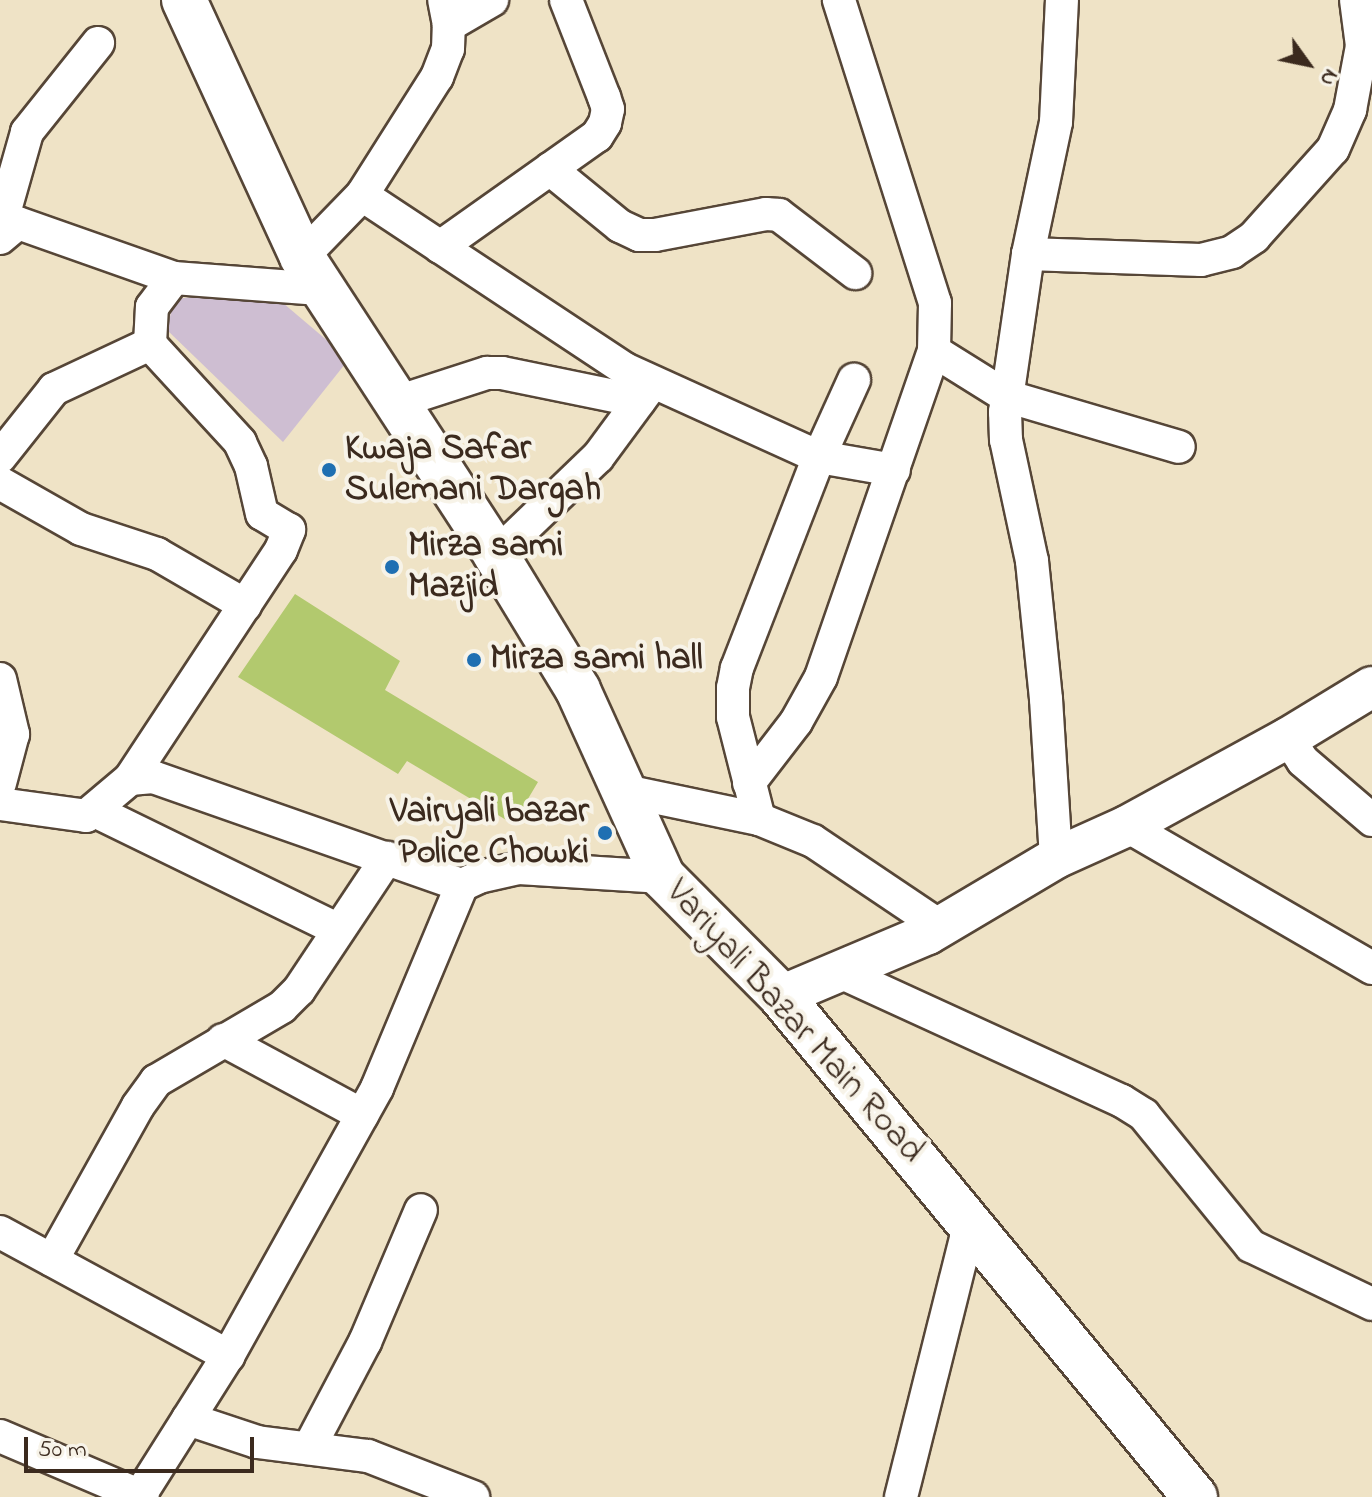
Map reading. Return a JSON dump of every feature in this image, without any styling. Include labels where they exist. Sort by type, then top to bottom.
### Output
[{"type":"main road","name":"Variyali Bazar Main Road","points":[[184,0],[311,273],[496,555],[578,690],[663,877],[781,996],[1195,1497]]},
{"type":"street","points":[[98,43],[27,132],[6,219],[174,278],[311,273],[437,77],[448,49],[447,12],[492,0]]},
{"type":"street","points":[[440,247],[597,136],[608,109],[566,0]]},
{"type":"street","points":[[749,783],[796,722],[821,677],[934,351],[935,303],[839,0]]},
{"type":"street","points":[[1056,858],[1046,699],[1032,561],[1006,440],[1006,396],[1028,254],[1056,122],[1062,0]]},
{"type":"street","points":[[1028,254],[1201,260],[1232,252],[1254,237],[1333,149],[1339,136],[1350,110],[1362,46],[1356,0]]},
{"type":"street","points":[[550,169],[620,226],[639,235],[655,235],[766,214],[779,215],[855,273]]},
{"type":"street","points":[[362,195],[601,354],[646,392]]},
{"type":"street","points":[[0,804],[75,816],[95,811],[130,779],[281,550],[289,530],[262,514],[258,507],[251,466],[240,442],[150,344],[152,307],[174,278]]},
{"type":"street","points":[[0,457],[54,389],[150,344]]},
{"type":"street","points":[[934,351],[1006,396],[1179,447]]},
{"type":"street","points":[[397,402],[487,373],[646,392],[819,457],[894,470]]},
{"type":"street","points":[[759,819],[733,717],[737,668],[819,457],[854,380]]},
{"type":"street","points":[[496,555],[598,457],[646,392]]},
{"type":"street","points":[[0,483],[64,521],[157,554],[245,605]]},
{"type":"street","points":[[0,679],[13,734],[0,783]]},
{"type":"street","points":[[781,996],[941,927],[1056,858],[1127,826],[1288,738],[1372,687]]},
{"type":"street","points":[[1288,738],[1303,761],[1372,820]]},
{"type":"street","points":[[130,779],[153,777],[462,885]]},
{"type":"street","points":[[625,791],[759,819],[833,851],[941,927]]},
{"type":"street","points":[[95,811],[339,930]]},
{"type":"street","points":[[1127,826],[1372,968]]},
{"type":"street","points":[[52,1260],[147,1092],[169,1071],[282,1007],[299,990],[387,858]]},
{"type":"street","points":[[0,1436],[142,1496],[228,1356],[362,1115],[462,885],[479,877],[519,868],[663,877]]},
{"type":"street","points":[[840,972],[1122,1101],[1144,1115],[1251,1246],[1372,1304]]},
{"type":"street","points":[[223,1040],[362,1115]]},
{"type":"street","points":[[309,1448],[350,1376],[421,1210]]},
{"type":"street","points":[[901,1497],[970,1222]]},
{"type":"street","points":[[0,1232],[228,1356]]},
{"type":"street","points":[[188,1419],[257,1442],[368,1456],[473,1497]]},
{"type":"shaded area","points":[[223,294],[283,303],[349,359],[283,442],[167,330],[174,299]]},
{"type":"green space","points":[[295,594],[400,661],[385,690],[538,782],[513,824],[407,761],[398,774],[238,677]]},
{"type":"place","name":"Kwaja Safar Sulemani Dargah","points":[[329,470]]},
{"type":"place","name":"Mirza sami Mazjid","points":[[392,567]]},
{"type":"place","name":"Mirza sami hall","points":[[474,660]]},
{"type":"place","name":"Vairyali bazar Police Chowki","points":[[605,833]]}]
